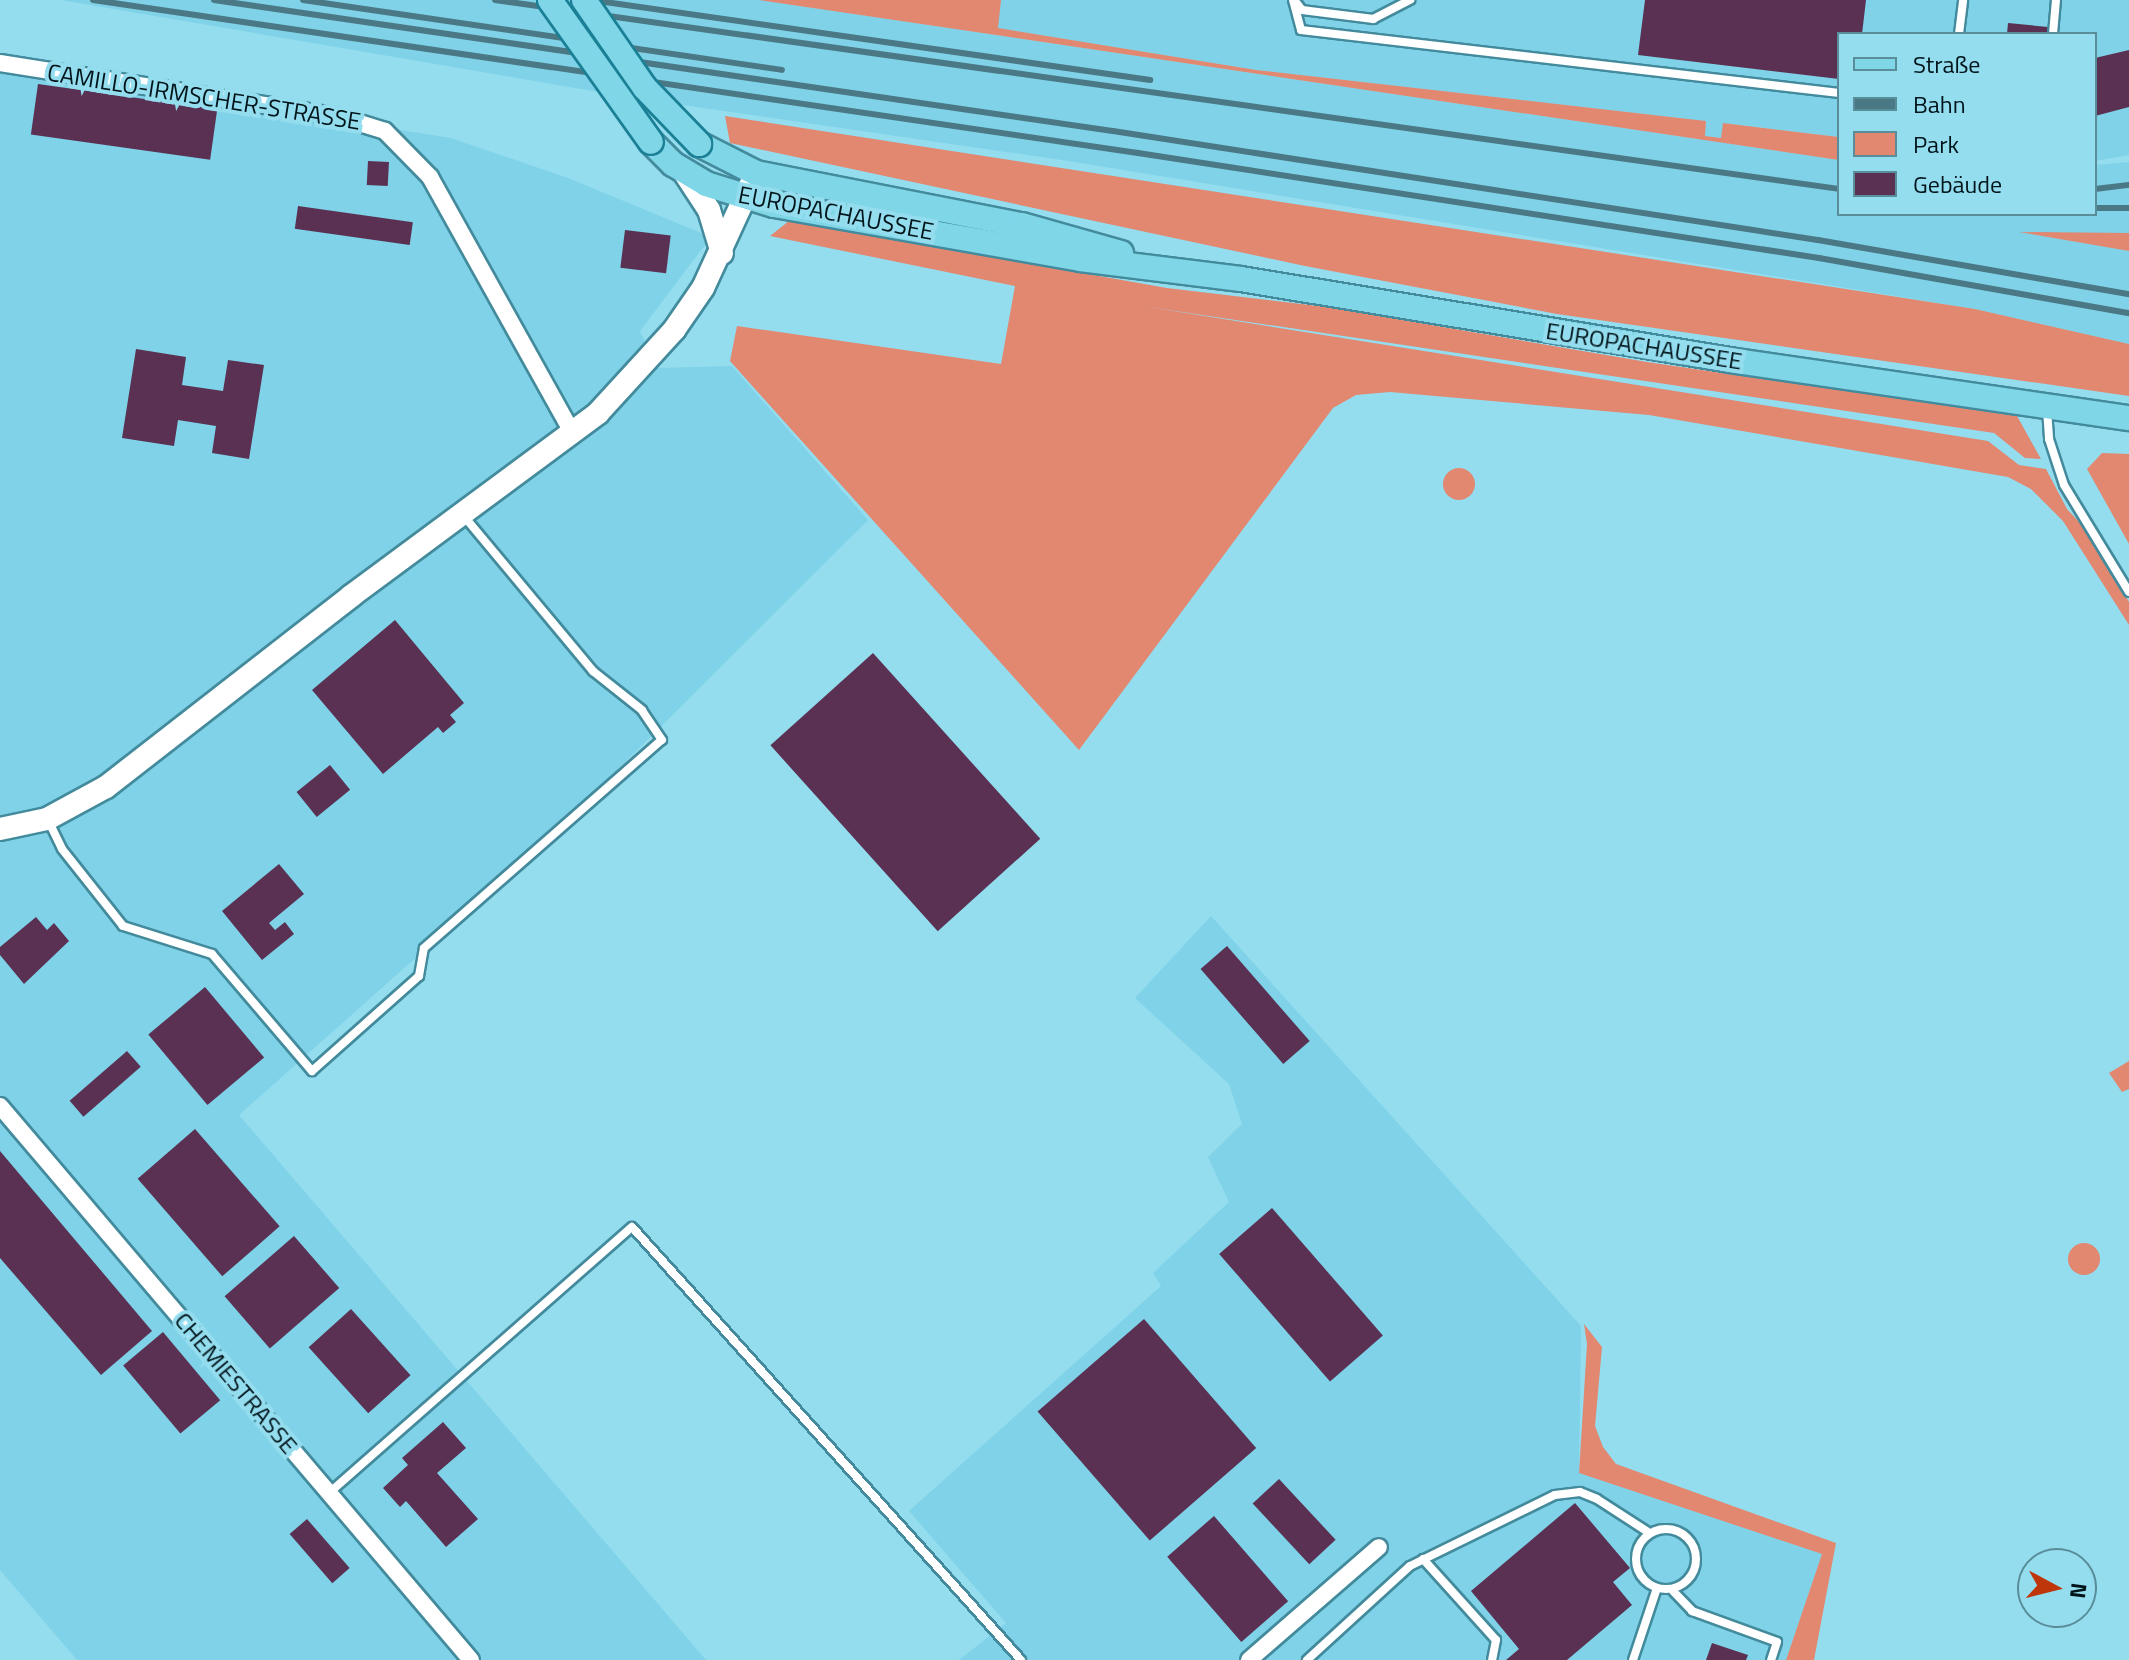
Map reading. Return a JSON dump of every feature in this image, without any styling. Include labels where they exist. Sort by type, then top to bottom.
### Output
[{"type":"main road","name":"EUROPACHAUSSEE","points":[[550,0],[651,142],[684,172],[746,198],[1080,259],[1161,268],[2129,418]]},
{"type":"main road","name":"EUROPACHAUSSEE","points":[[584,0],[645,88],[699,144],[756,173],[1022,225],[1161,268]]},
{"type":"street","name":"CAMILLO-IRMSCHER-STRASSE","points":[[0,63],[359,120],[400,141],[430,177],[573,434]]},
{"type":"street","points":[[684,172],[714,220],[722,253]]},
{"type":"street","points":[[0,829],[47,819],[106,787],[463,514],[573,434],[622,391],[674,330],[722,253],[756,173]]},
{"type":"street","name":"CHEMIESTRASSE","points":[[0,1106],[471,1660]]},
{"type":"street","points":[[1249,1660],[1379,1547]]},
{"type":"lane","points":[[1294,0],[1302,10],[1373,19],[1410,0]]},
{"type":"lane","points":[[1294,0],[1301,30],[1837,93]]},
{"type":"lane","points":[[1959,32],[1963,0]]},
{"type":"lane","points":[[2053,32],[2056,0]]},
{"type":"lane","points":[[2046,406],[2049,439],[2064,485],[2129,592]]},
{"type":"lane","points":[[47,819],[62,849],[123,926],[212,954],[312,1071],[419,976],[424,948],[662,740],[642,710],[593,671],[463,514]]},
{"type":"lane","points":[[329,1493],[632,1227],[1021,1660]]},
{"type":"lane","points":[[1307,1660],[1423,1559],[1555,1495],[1580,1492],[1648,1532]]},
{"type":"lane","points":[[1666,1525],[1682,1531],[1693,1545],[1694,1563],[1687,1582],[1673,1591],[1656,1591],[1638,1569],[1640,1548],[1648,1532],[1666,1525]]},
{"type":"lane","points":[[1423,1559],[1496,1640],[1492,1660]]},
{"type":"lane","points":[[1633,1660],[1656,1591]]},
{"type":"lane","points":[[1673,1591],[1692,1611],[1777,1642],[1771,1660]]},
{"type":"shaded area","points":[[61,0],[759,0],[1837,160],[1837,216],[2097,216],[2097,165],[2129,162],[2129,233],[2026,233],[2129,251],[2129,344],[1975,309],[1062,160],[634,98]]},
{"type":"shaded area","points":[[1001,0],[2129,0],[2129,155],[2097,161],[2097,32],[1837,32],[1837,137],[1724,123],[1721,138],[1704,136],[1706,121],[1256,70],[997,28]]},
{"type":"shaded area","points":[[0,67],[451,138],[568,178],[711,237],[640,331],[656,368],[732,366],[868,520],[539,848],[239,1115],[706,1660],[77,1660],[0,1570]]},
{"type":"shaded area","points":[[1211,916],[1581,1326],[1579,1473],[1822,1554],[1786,1660],[959,1660],[1006,1623],[909,1511],[1161,1286],[1153,1273],[1229,1202],[1208,1157],[1242,1124],[1229,1084],[1135,998]]},
{"type":"green space","points":[[759,0],[1001,0],[998,28],[1256,70],[1706,121],[1705,136],[1721,138],[1723,123],[1837,137],[1837,160]]},
{"type":"green space","points":[[725,116],[1975,309],[2129,344],[2129,396],[1557,314],[1305,266],[730,143]]},
{"type":"green space","points":[[789,221],[1167,288],[1326,307],[1647,362],[2017,416],[2041,459],[2025,458],[1994,433],[1142,306],[1988,441],[2019,465],[2046,469],[2067,509],[2095,539],[2129,602],[2129,625],[2063,521],[2031,489],[2008,477],[1649,415],[1390,392],[1356,395],[1333,408],[1079,750],[730,361],[737,326],[1001,364],[1015,286],[770,236]]},
{"type":"green space","points":[[2019,232],[2129,233],[2129,251]]},
{"type":"green space","points":[[2102,453],[2129,454],[2129,544],[2087,469]]},
{"type":"green space","points":[[1459,468],[1471,472],[1475,484],[1471,496],[1459,500],[1447,496],[1443,484],[1447,472]]},
{"type":"green space","points":[[2129,1061],[2129,1089],[2122,1092],[2109,1073]]},
{"type":"green space","points":[[2084,1243],[2095,1248],[2100,1259],[2095,1270],[2084,1275],[2073,1270],[2068,1259],[2073,1248]]},
{"type":"green space","points":[[1584,1324],[1602,1347],[1595,1426],[1603,1447],[1616,1464],[1836,1543],[1814,1660],[1786,1660],[1822,1554],[1579,1473],[1587,1344]]},
{"type":"building","points":[[1645,0],[1866,0],[1862,32],[1837,32],[1837,79],[1638,55]]},
{"type":"building","points":[[2008,23],[2048,27],[2048,32],[2007,32]]},
{"type":"building","points":[[2129,50],[2129,107],[2097,115],[2097,58]]},
{"type":"building","points":[[38,84],[217,109],[210,160],[31,135]]},
{"type":"building","points":[[368,161],[389,162],[388,186],[367,185]]},
{"type":"building","points":[[298,206],[413,222],[410,245],[295,229]]},
{"type":"building","points":[[625,230],[671,236],[666,273],[620,268]]},
{"type":"building","points":[[136,349],[186,357],[182,385],[223,391],[228,360],[264,365],[249,459],[212,453],[216,426],[178,420],[174,446],[122,438]]},
{"type":"building","points":[[395,620],[464,703],[450,715],[456,722],[443,733],[438,727],[383,774],[312,690]]},
{"type":"building","points":[[873,653],[1040,839],[938,931],[770,745]]},
{"type":"building","points":[[330,765],[350,790],[317,817],[297,792]]},
{"type":"building","points":[[279,864],[304,894],[269,923],[275,930],[285,922],[294,934],[262,960],[222,911]]},
{"type":"building","points":[[36,917],[47,930],[54,923],[69,941],[24,984],[0,955],[0,947]]},
{"type":"building","points":[[1227,946],[1310,1041],[1283,1064],[1201,969]]},
{"type":"building","points":[[205,987],[264,1057],[207,1105],[148,1035]]},
{"type":"building","points":[[127,1051],[141,1067],[83,1117],[70,1101]]},
{"type":"building","points":[[195,1129],[280,1226],[222,1276],[138,1179]]},
{"type":"building","points":[[0,1151],[152,1331],[101,1375],[0,1258]]},
{"type":"building","points":[[1272,1208],[1383,1336],[1330,1381],[1219,1254]]},
{"type":"building","points":[[294,1236],[339,1288],[270,1348],[225,1296]]},
{"type":"building","points":[[351,1309],[411,1375],[368,1413],[309,1347]]},
{"type":"building","points":[[1144,1319],[1256,1448],[1150,1541],[1038,1412]]},
{"type":"building","points":[[163,1332],[220,1400],[180,1434],[123,1365]]},
{"type":"building","points":[[443,1422],[466,1448],[437,1473],[478,1519],[446,1547],[406,1501],[400,1507],[383,1488],[408,1465],[402,1458]]},
{"type":"building","points":[[1279,1479],[1336,1540],[1309,1564],[1253,1504]]},
{"type":"building","points":[[1575,1503],[1630,1568],[1613,1582],[1632,1605],[1567,1660],[1506,1660],[1519,1649],[1471,1591]]},
{"type":"building","points":[[1214,1516],[1288,1601],[1241,1642],[1167,1557]]},
{"type":"building","points":[[307,1519],[350,1568],[332,1583],[290,1534]]},
{"type":"building","points":[[1712,1643],[1748,1655],[1746,1660],[1706,1660]]},
{"type":"railway","points":[[93,0],[1138,153],[1819,258],[2129,313]]},
{"type":"railway","points":[[214,0],[1113,131],[1818,240],[2129,294]]},
{"type":"railway","points":[[303,0],[782,70]]},
{"type":"railway","points":[[495,0],[1837,189]]},
{"type":"railway","points":[[591,0],[1150,80]]},
{"type":"railway","points":[[2097,189],[2129,185]]},
{"type":"railway","points":[[2097,208],[2129,208]]}]
